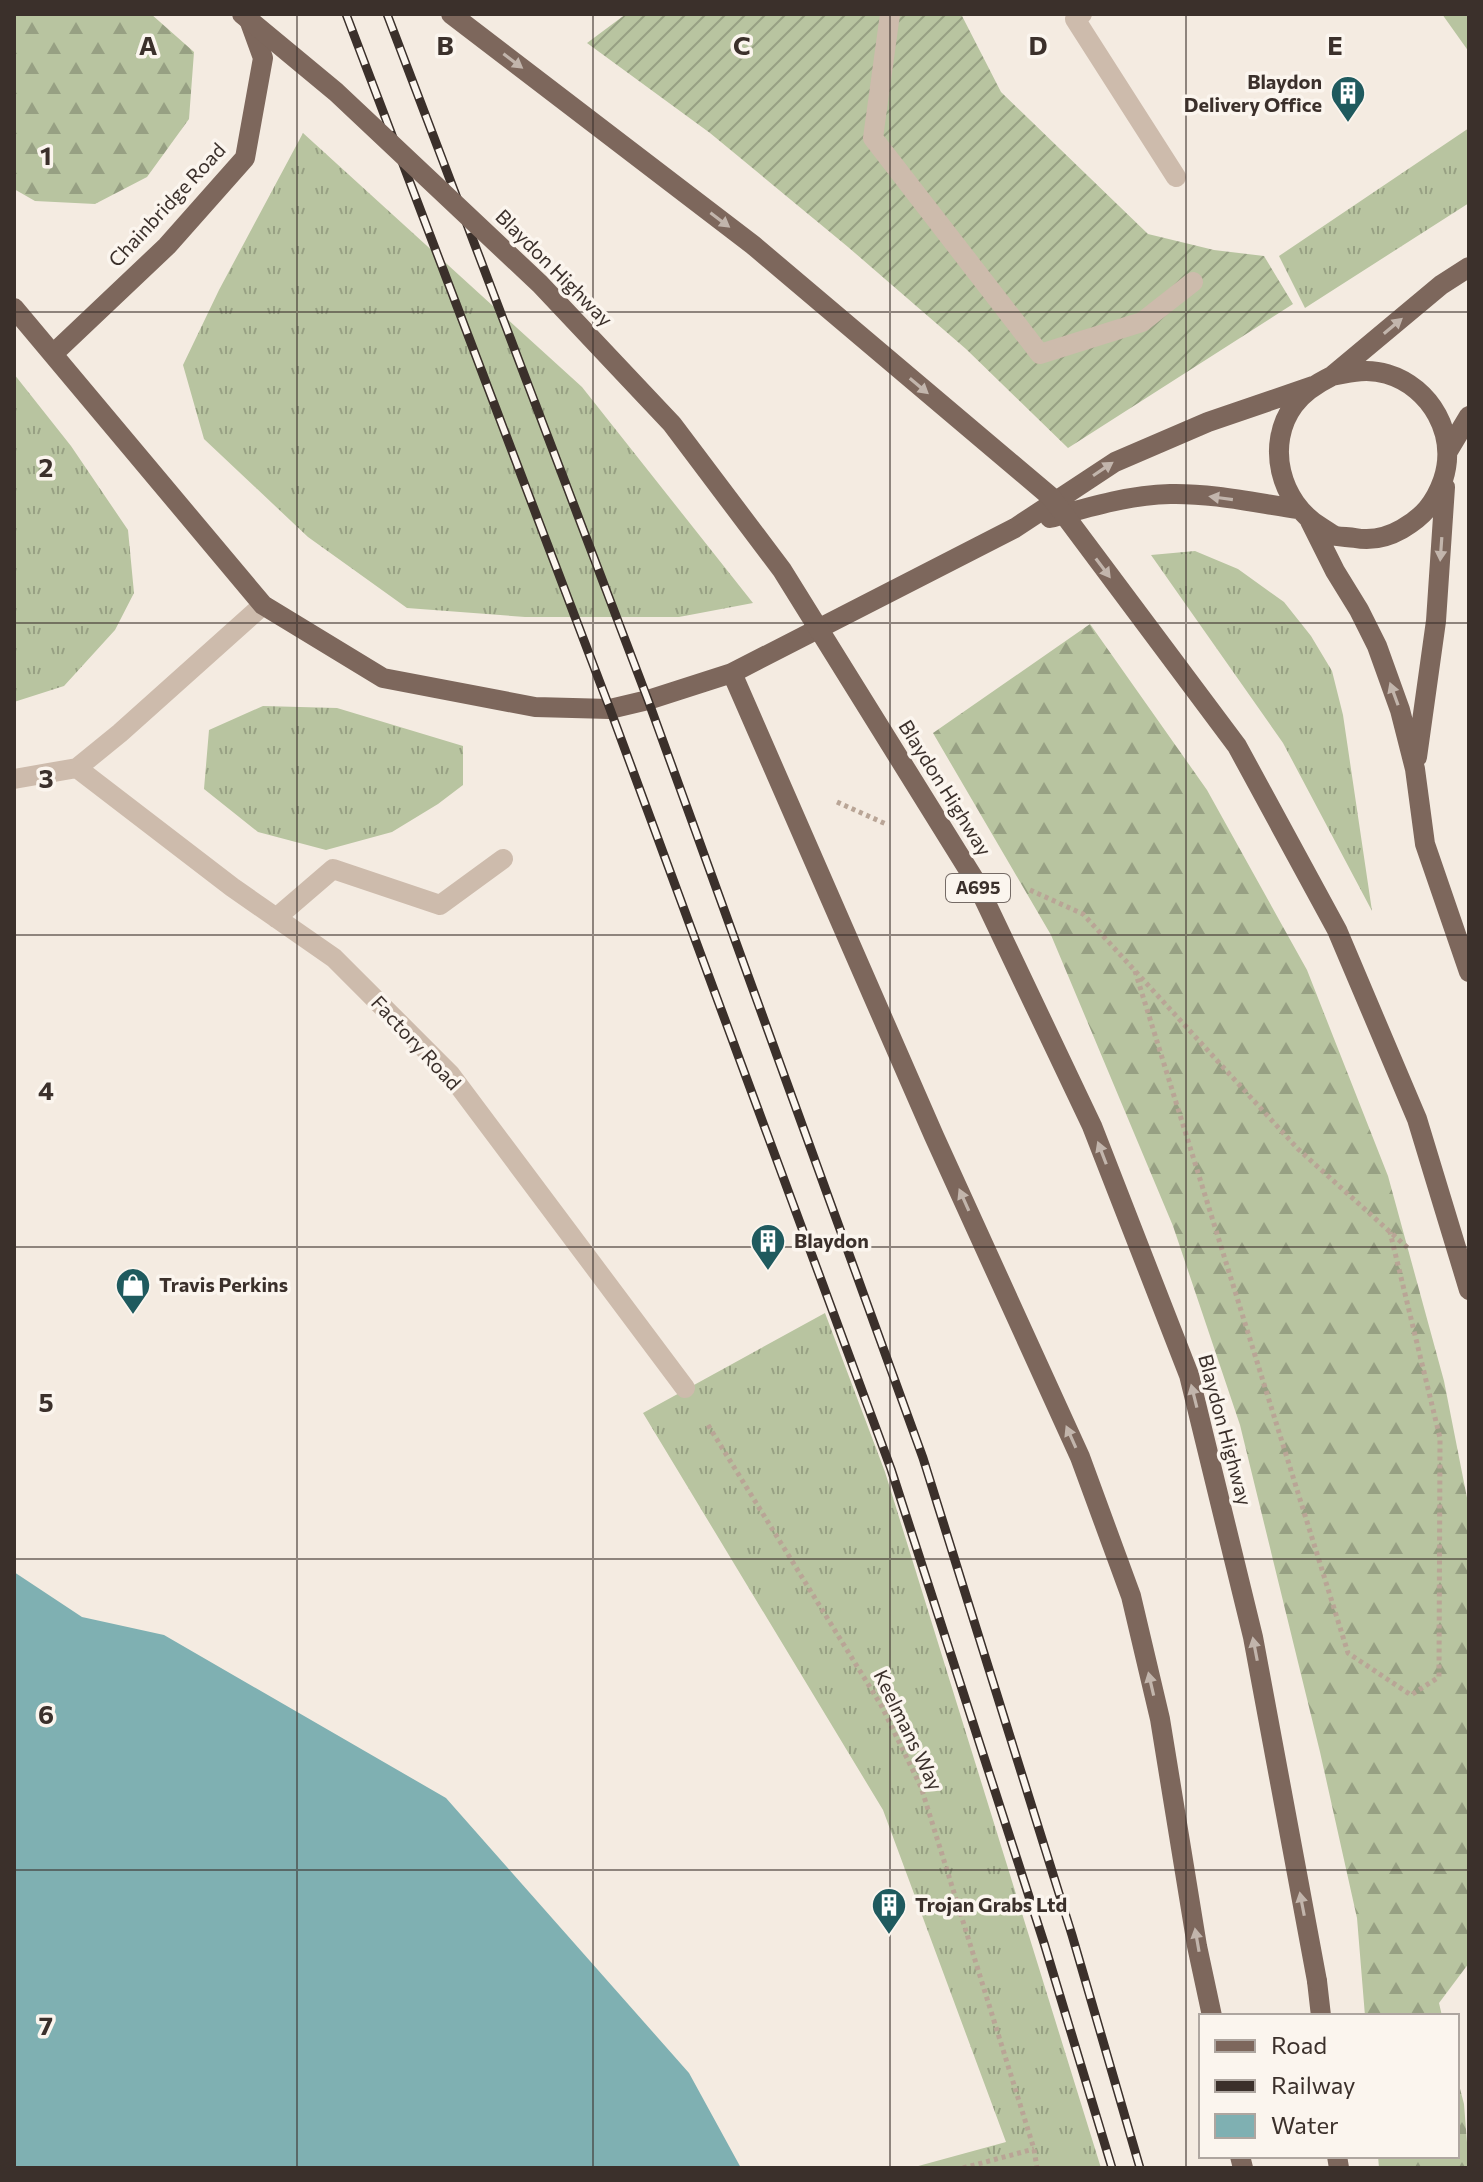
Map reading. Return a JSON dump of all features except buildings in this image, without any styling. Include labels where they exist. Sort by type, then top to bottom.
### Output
[{"type":"main road","name":"Chainbridge Road","points":[[53,354],[167,246],[245,158],[263,58],[245,14]]},
{"type":"main road","name":"Blaydon Highway","points":[[245,14],[336,92],[540,284],[672,424],[782,570],[976,882],[1092,1126],[1189,1375],[1253,1637],[1321,2014]]},
{"type":"main road","points":[[451,14],[753,245],[1051,497],[1237,746],[1337,930],[1417,1119],[1469,1290]]},
{"type":"main road","points":[[14,308],[263,605],[383,678],[535,707],[610,709],[732,673],[1015,528],[1115,462],[1208,422],[1313,386],[1332,376],[1441,285],[1469,267]]},
{"type":"main road","points":[[1332,376],[1358,370],[1385,373],[1410,383],[1429,401],[1442,425],[1447,461],[1436,621],[1415,769]]},
{"type":"main road","points":[[1313,386],[1294,406],[1282,431],[1278,458],[1284,485],[1359,610],[1377,646],[1400,710],[1415,769],[1425,844],[1469,972]]},
{"type":"main road","points":[[1015,528],[1076,510],[1137,497],[1172,494],[1205,496],[1304,515],[1335,535],[1363,540],[1391,535],[1416,521],[1436,500],[1447,461],[1469,416]]},
{"type":"main road","points":[[732,673],[941,1150],[1080,1457],[1131,1596],[1160,1719],[1197,1946],[1212,2014]]},
{"type":"street","points":[[890,14],[873,138],[1040,354],[1142,322],[1193,282]]},
{"type":"street","points":[[1082,14],[1075,19],[1176,177]]},
{"type":"street","points":[[14,779],[77,768],[263,605]]},
{"type":"street","name":"Factory Road","points":[[77,768],[232,887],[334,958],[450,1074],[685,1388]]},
{"type":"street","points":[[276,918],[333,869],[440,905],[503,859]]},
{"type":"path","points":[[777,775],[894,828]]},
{"type":"path","points":[[1025,887],[1083,914],[1298,1149],[1413,1252]]},
{"type":"path","points":[[1135,971],[1348,1653],[1411,1695],[1439,1677],[1440,1438],[1390,1232]]},
{"type":"path","name":"Keelmans Way","points":[[685,1388],[881,1705],[921,1787],[1034,2149],[1037,2168]]},
{"type":"path","points":[[963,2168],[1034,2149]]},
{"type":"green space","points":[[14,14],[151,14],[194,52],[189,119],[147,177],[95,204],[35,201],[14,189]]},
{"type":"green space","points":[[626,14],[961,14],[1001,92],[1148,234],[1214,250],[1264,256],[1293,304],[1068,448],[966,349],[848,247],[710,133],[587,43]]},
{"type":"green space","points":[[1442,14],[1469,14],[1469,52]]},
{"type":"green space","points":[[1469,128],[1469,203],[1305,308],[1279,256]]},
{"type":"green space","points":[[303,133],[582,387],[753,603],[679,617],[525,617],[407,608],[308,537],[204,439],[183,365],[219,290]]},
{"type":"green space","points":[[14,374],[71,446],[128,530],[134,593],[115,630],[64,686],[14,702]]},
{"type":"green space","points":[[1195,551],[1238,569],[1284,602],[1311,636],[1332,671],[1343,715],[1372,911],[1283,743],[1151,555]]},
{"type":"green space","points":[[1090,624],[1207,790],[1307,970],[1388,1176],[1444,1381],[1469,1508],[1469,1963],[1439,2003],[1442,2014],[1365,2014],[1357,1918],[1320,1752],[1240,1425],[1173,1226],[1051,935],[933,733]]},
{"type":"green space","points":[[263,706],[337,708],[463,746],[463,785],[392,832],[326,850],[258,832],[204,789],[209,730]]},
{"type":"green space","points":[[825,1313],[885,1472],[1101,2168],[911,2168],[1006,2142],[883,1810],[643,1413]]},
{"type":"green space","points":[[1459,2085],[1464,2104],[1469,2168],[1379,2168],[1378,2158],[1459,2158]]},
{"type":"water","points":[[14,1572],[82,1617],[164,1635],[446,1798],[689,2073],[741,2168],[14,2168]]},
{"type":"railway","points":[[346,14],[610,709],[891,1469],[1044,1943],[1112,2168]]},
{"type":"railway","points":[[387,14],[648,700],[923,1458],[1072,1935],[1140,2168]]},
{"type":"place","name":"Blaydon Delivery Office","points":[[1348,124]]},
{"type":"place","name":"Blaydon","points":[[768,1272]]},
{"type":"place","name":"Travis Perkins","points":[[133,1316]]},
{"type":"place","name":"Trojan Grabs Ltd","points":[[889,1936]]}]
